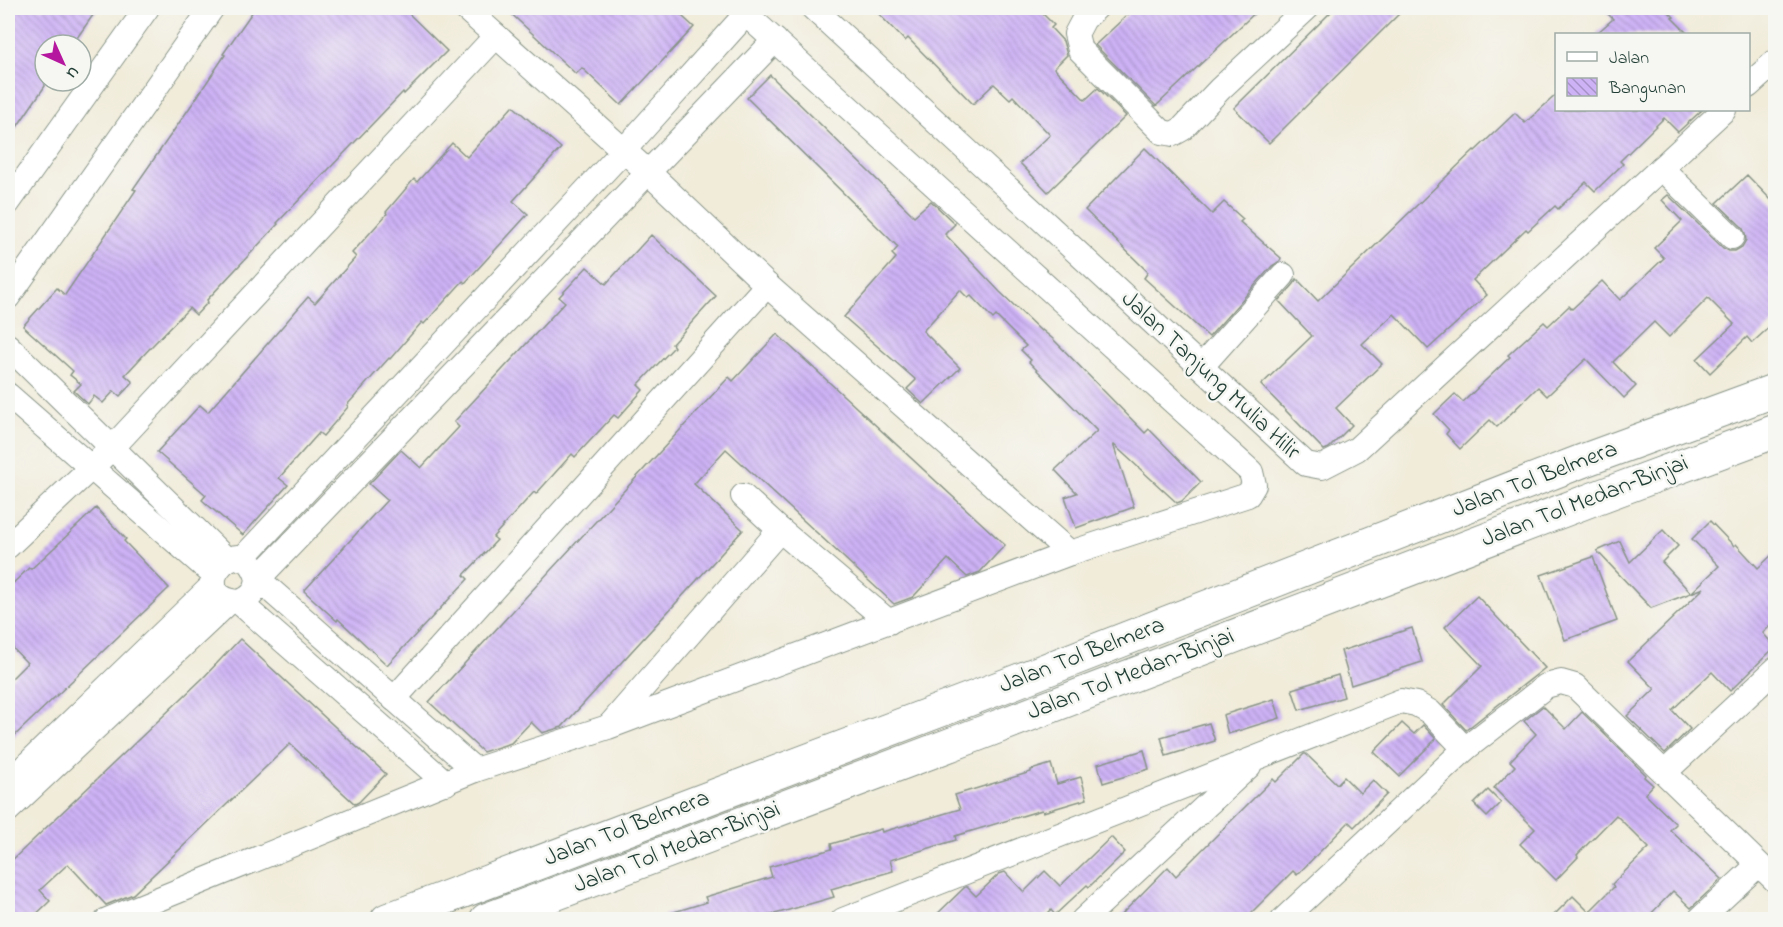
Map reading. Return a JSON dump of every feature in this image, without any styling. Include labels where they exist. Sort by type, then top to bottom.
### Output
[{"type":"highway","name":"Jalan Tol Belmera","points":[[387,920],[1007,685],[1582,461],[1776,390]]},
{"type":"highway","name":"Jalan Tol Medan–Binjai","points":[[486,920],[1776,431]]},
{"type":"street","points":[[8,203],[147,8]]},
{"type":"street","points":[[8,297],[212,8]]},
{"type":"street","points":[[465,8],[624,150],[767,285],[1070,553]]},
{"type":"street","name":"Jalan Tanjung Mulia Hilir","points":[[813,8],[1306,464],[1322,467],[1357,448],[1723,111]]},
{"type":"street","points":[[1096,8],[1084,19],[1076,34],[1080,50],[1162,132],[1173,134],[1182,129],[1220,89],[1307,8]]},
{"type":"street","points":[[8,783],[224,569],[624,150],[742,11],[1251,472],[1254,485],[1245,497],[1070,553],[608,727],[475,770],[107,920]]},
{"type":"street","points":[[8,546],[112,448],[495,36]]},
{"type":"street","points":[[258,579],[775,40]]},
{"type":"street","points":[[1750,85],[1776,61]]},
{"type":"street","points":[[1661,168],[1732,237]]},
{"type":"street","points":[[1201,367],[1283,275]]},
{"type":"street","points":[[394,699],[767,285]]},
{"type":"street","points":[[8,346],[112,448],[224,569]]},
{"type":"street","points":[[8,395],[91,468],[224,569]]},
{"type":"street","points":[[743,496],[889,622]]},
{"type":"street","points":[[608,727],[780,530]]},
{"type":"street","points":[[8,810],[234,602],[253,595],[258,579],[256,570],[250,563],[224,569]]},
{"type":"street","points":[[224,569],[219,595],[234,602],[446,783]]},
{"type":"street","points":[[258,579],[475,770]]},
{"type":"street","points":[[1665,772],[1776,669]]},
{"type":"street","points":[[1283,920],[1465,749],[1546,686],[1561,682],[1575,686],[1776,881]]},
{"type":"street","points":[[843,920],[1401,701],[1416,704],[1430,712],[1465,749]]},
{"type":"street","points":[[1083,920],[1259,757]]},
{"type":"street","points":[[1699,920],[1758,865]]},
{"type":"building","points":[[8,8],[98,8],[80,33],[33,33],[33,93],[40,93],[8,140]]},
{"type":"building","points":[[255,8],[403,8],[447,51],[404,94],[403,92],[277,223],[196,315],[189,308],[152,346],[125,375],[133,382],[120,396],[114,391],[103,403],[94,396],[88,404],[74,391],[81,384],[70,375],[73,371],[23,326],[57,288],[65,295],[136,190],[133,189]]},
{"type":"building","points":[[505,8],[673,8],[694,27],[621,105],[582,68],[576,74]]},
{"type":"building","points":[[873,8],[1037,8],[1054,25],[1051,28],[1063,41],[1067,55],[1054,68],[1085,100],[1098,88],[1126,116],[1048,192],[1020,163],[1050,135],[1013,96],[1010,99],[994,84],[973,104],[908,38],[905,41]]},
{"type":"building","points":[[1135,8],[1260,8],[1156,106],[1095,45]]},
{"type":"building","points":[[1335,8],[1405,8],[1269,143],[1234,108]]},
{"type":"building","points":[[1602,8],[1665,8],[1687,33],[1597,33],[1613,19]]},
{"type":"building","points":[[770,75],[914,216],[931,201],[955,224],[945,234],[1000,292],[1041,331],[1053,339],[1145,433],[1149,429],[1201,482],[1177,503],[1113,444],[1134,507],[1076,528],[1065,497],[1077,493],[1055,470],[1097,431],[1029,362],[1031,360],[1021,350],[1026,346],[996,316],[993,319],[971,296],[968,298],[960,290],[923,331],[960,368],[923,404],[907,389],[916,380],[844,317],[896,258],[892,254],[898,247],[747,98]]},
{"type":"building","points":[[1555,96],[1555,111],[1701,111],[1678,132],[1664,118],[1620,161],[1623,164],[1595,191],[1586,182],[1558,209],[1555,206],[1528,231],[1526,229],[1473,280],[1487,295],[1428,349],[1394,314],[1362,344],[1382,364],[1336,408],[1352,425],[1329,448],[1324,450],[1261,385],[1312,336],[1279,301],[1297,279],[1318,301],[1515,113],[1525,123]]},
{"type":"building","points":[[513,106],[561,148],[513,201],[528,214],[465,283],[463,281],[424,324],[422,322],[347,405],[348,407],[323,436],[319,433],[279,478],[288,485],[243,535],[202,500],[206,495],[157,452],[200,405],[208,412],[308,297],[315,303],[356,257],[352,253],[414,179],[417,182],[452,143],[467,157]]},
{"type":"building","points":[[1145,148],[1212,214],[1224,202],[1243,219],[1240,222],[1281,258],[1209,337],[1144,278],[1148,272],[1085,210]]},
{"type":"building","points":[[1747,175],[1776,205],[1776,321],[1752,343],[1747,337],[1710,373],[1697,359],[1734,324],[1708,298],[1669,337],[1654,322],[1613,362],[1636,386],[1624,398],[1586,359],[1547,396],[1538,387],[1497,427],[1490,420],[1460,449],[1446,434],[1449,430],[1434,414],[1455,394],[1463,402],[1510,357],[1508,355],[1544,322],[1548,326],[1569,306],[1572,309],[1602,281],[1620,300],[1664,258],[1654,248],[1682,221],[1662,200],[1668,195],[1723,248],[1735,251],[1742,247],[1746,240],[1742,227],[1717,203]]},
{"type":"building","points":[[651,235],[716,296],[672,344],[674,347],[638,385],[643,390],[618,418],[614,415],[575,457],[572,454],[536,494],[534,492],[493,537],[497,540],[464,575],[468,579],[387,665],[304,591],[387,500],[369,484],[401,450],[421,468],[459,427],[454,422],[565,302],[559,297],[587,267],[606,284]]},
{"type":"building","points":[[777,334],[1005,545],[980,572],[967,577],[948,559],[913,597],[894,604],[726,449],[694,484],[743,530],[562,727],[542,733],[531,722],[511,743],[483,752],[429,702],[729,377],[733,381]]},
{"type":"building","points":[[96,508],[169,588],[8,742],[8,682],[27,663],[8,643],[8,588]]},
{"type":"building","points":[[1710,521],[1758,568],[1776,551],[1775,621],[1763,633],[1775,647],[1730,691],[1712,672],[1672,710],[1690,729],[1665,753],[1627,716],[1655,689],[1628,661],[1704,588],[1691,593],[1719,566],[1692,539]]},
{"type":"building","points":[[1663,530],[1678,546],[1662,562],[1691,593],[1651,608],[1597,551],[1620,541],[1630,562]]},
{"type":"building","points":[[1593,557],[1617,621],[1565,640],[1541,575]]},
{"type":"building","points":[[1477,596],[1545,668],[1466,730],[1443,705],[1482,666],[1445,627]]},
{"type":"building","points":[[1412,628],[1422,662],[1351,685],[1341,651]]},
{"type":"building","points":[[240,639],[386,774],[355,804],[290,744],[133,894],[106,905],[68,864],[40,890],[50,901],[30,920],[8,920],[8,864],[203,678]]},
{"type":"building","points":[[1338,675],[1344,697],[1299,710],[1292,689]]},
{"type":"building","points":[[1274,699],[1280,718],[1228,734],[1223,715]]},
{"type":"building","points":[[1543,706],[1566,729],[1582,712],[1646,775],[1644,777],[1653,785],[1645,794],[1676,824],[1670,830],[1722,879],[1691,908],[1673,891],[1645,920],[1549,920],[1573,896],[1589,912],[1614,887],[1612,884],[1649,848],[1616,815],[1556,880],[1520,844],[1535,829],[1494,788],[1515,766],[1510,761],[1536,734],[1524,721]]},
{"type":"building","points":[[1209,723],[1215,741],[1166,756],[1161,737]]},
{"type":"building","points":[[1402,723],[1414,734],[1423,725],[1436,739],[1399,776],[1374,752]]},
{"type":"building","points":[[1144,750],[1149,769],[1103,783],[1098,764]]},
{"type":"building","points":[[1304,754],[1337,784],[1344,777],[1360,793],[1373,780],[1387,794],[1354,827],[1349,822],[1297,875],[1293,871],[1244,920],[1116,920],[1168,867],[1176,876],[1273,779],[1276,782]]},
{"type":"building","points":[[1051,764],[1057,784],[1081,777],[1087,799],[955,836],[956,840],[890,860],[893,871],[831,889],[834,897],[768,916],[769,920],[665,920],[664,915],[707,902],[705,897],[772,877],[769,867],[832,849],[831,844],[960,809],[955,795]]},
{"type":"building","points":[[1488,790],[1501,803],[1487,817],[1474,804]]},
{"type":"building","points":[[1111,837],[1125,852],[1089,887],[1087,885],[1055,915],[1051,910],[1041,920],[931,920],[965,887],[976,896],[999,874],[1005,872],[1024,892],[1045,871],[1060,886]]}]
